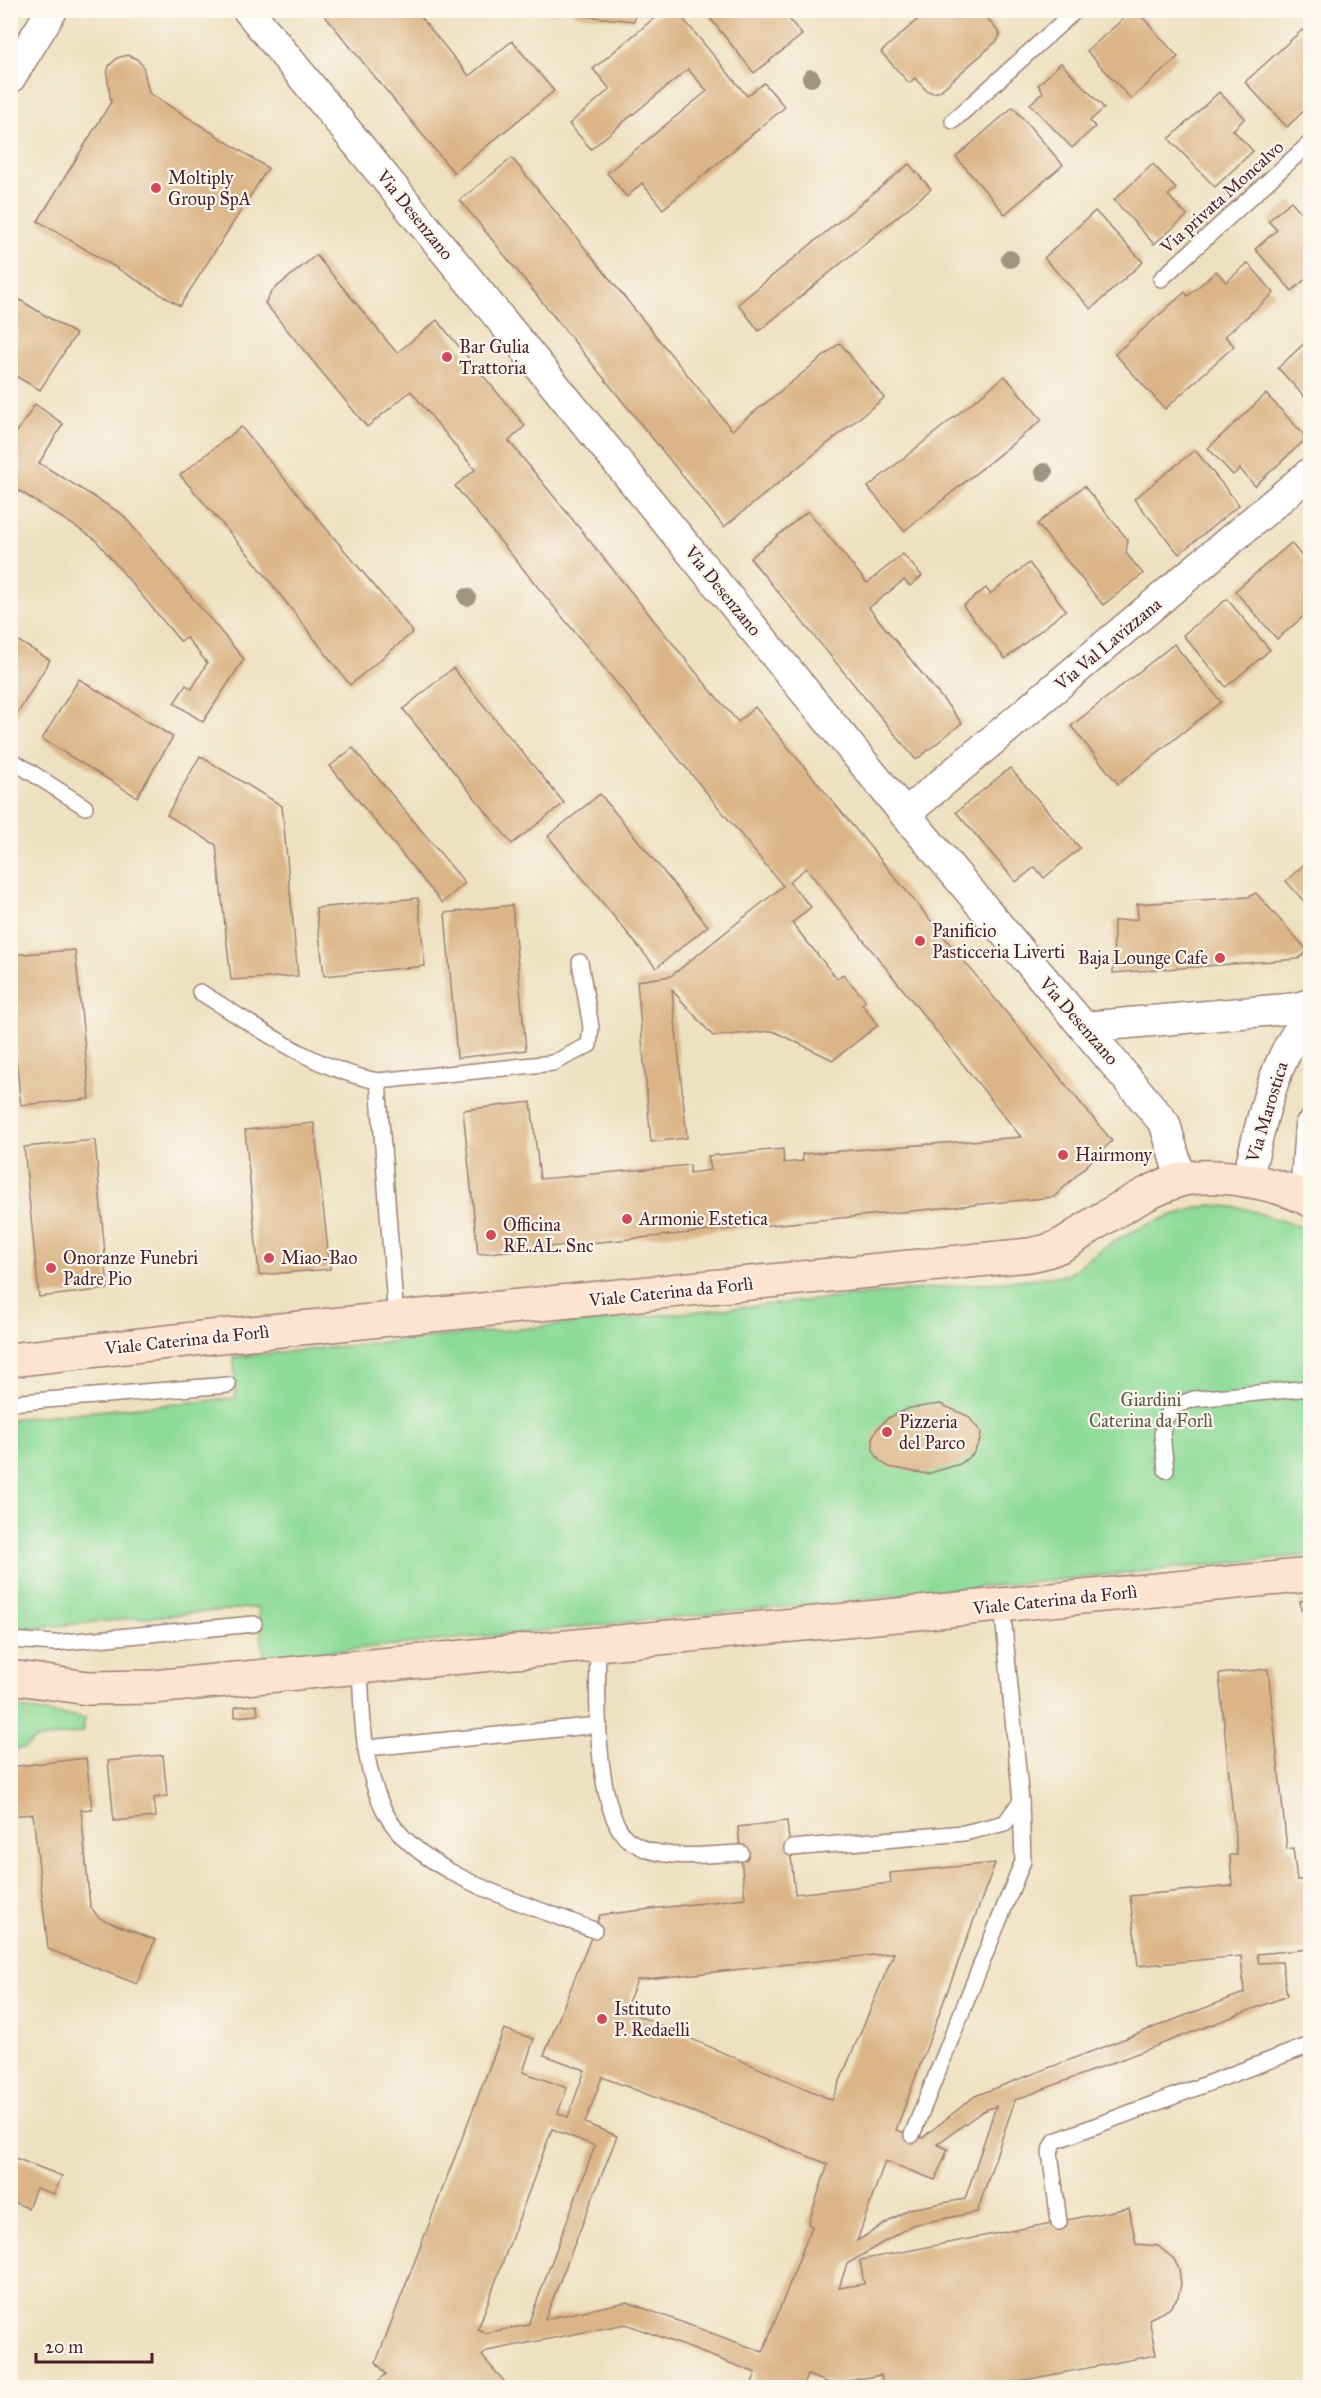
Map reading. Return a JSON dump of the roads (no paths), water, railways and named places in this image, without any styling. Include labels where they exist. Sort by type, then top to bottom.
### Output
[{"type":"main road","name":"Viale Caterina da Forlì","points":[[10,1360],[1038,1254],[1055,1251],[1101,1220],[1181,1180],[1209,1178],[1247,1180],[1308,1199]]},
{"type":"main road","name":"Viale Caterina da Forlì","points":[[10,1677],[88,1688],[153,1687],[1311,1575]]},
{"type":"street","points":[[10,78],[52,10]]},
{"type":"street","name":"Via Desenzano","points":[[248,10],[905,814],[1165,1124],[1181,1180]]},
{"type":"street","name":"Via Val Lavizzana","points":[[905,814],[1311,473]]},
{"type":"street","points":[[1084,1027],[1297,1008],[1311,1004]]},
{"type":"street","name":"Via Marostica","points":[[1247,1180],[1281,1060],[1292,1039],[1311,1017]]},
{"type":"street","points":[[1308,1199],[1311,1126]]},
{"type":"lane","points":[[953,121],[1076,10]]},
{"type":"lane","name":"Via privata Moncalvo","points":[[1161,279],[1311,143]]},
{"type":"lane","points":[[10,759],[85,807]]},
{"type":"lane","points":[[200,992],[304,1054],[351,1076],[378,1081],[553,1063],[589,1045],[591,1027],[580,962]]},
{"type":"lane","points":[[378,1081],[396,1319]]},
{"type":"lane","points":[[10,1403],[228,1385]]},
{"type":"lane","points":[[1166,1470],[1162,1434],[1165,1419],[1174,1406],[1194,1399],[1311,1388]]},
{"type":"lane","points":[[912,2135],[1023,1861],[1021,1802],[1002,1605]]},
{"type":"lane","points":[[10,1640],[56,1643],[254,1624]]},
{"type":"lane","points":[[598,1643],[599,1725],[607,1790],[616,1822],[626,1838],[643,1848],[668,1856],[741,1853]]},
{"type":"lane","points":[[360,1666],[367,1748],[374,1783],[384,1810],[400,1835],[429,1857],[487,1890],[594,1930]]},
{"type":"lane","points":[[367,1748],[599,1725]]},
{"type":"lane","points":[[792,1848],[964,1833],[1005,1823],[1021,1802]]},
{"type":"lane","points":[[1059,2222],[1050,2152],[1054,2141],[1311,2044]]},
{"type":"place","name":"Moltiply Group SpA","points":[[156,188]]},
{"type":"place","name":"Bar Gulia Trattoria","points":[[447,357]]},
{"type":"place","name":"Panificio Pasticceria Liverti","points":[[920,941]]},
{"type":"place","name":"Baja Lounge Cafe","points":[[1220,958]]},
{"type":"place","name":"Hairmony","points":[[1063,1155]]},
{"type":"place","name":"Armonie Estetica","points":[[627,1219]]},
{"type":"place","name":"Officina RE.AL. Snc","points":[[491,1235]]},
{"type":"place","name":"Miao-Bao","points":[[269,1258]]},
{"type":"place","name":"Onoranze Funebri Padre Pio","points":[[51,1268]]},
{"type":"place","name":"Pizzeria del Parco","points":[[887,1432]]},
{"type":"place","name":"Istituto P. Redaelli","points":[[602,2019]]},
{"type":"park label","name":"Giardini Caterina da Forlì","points":[[1151,1410]]}]
